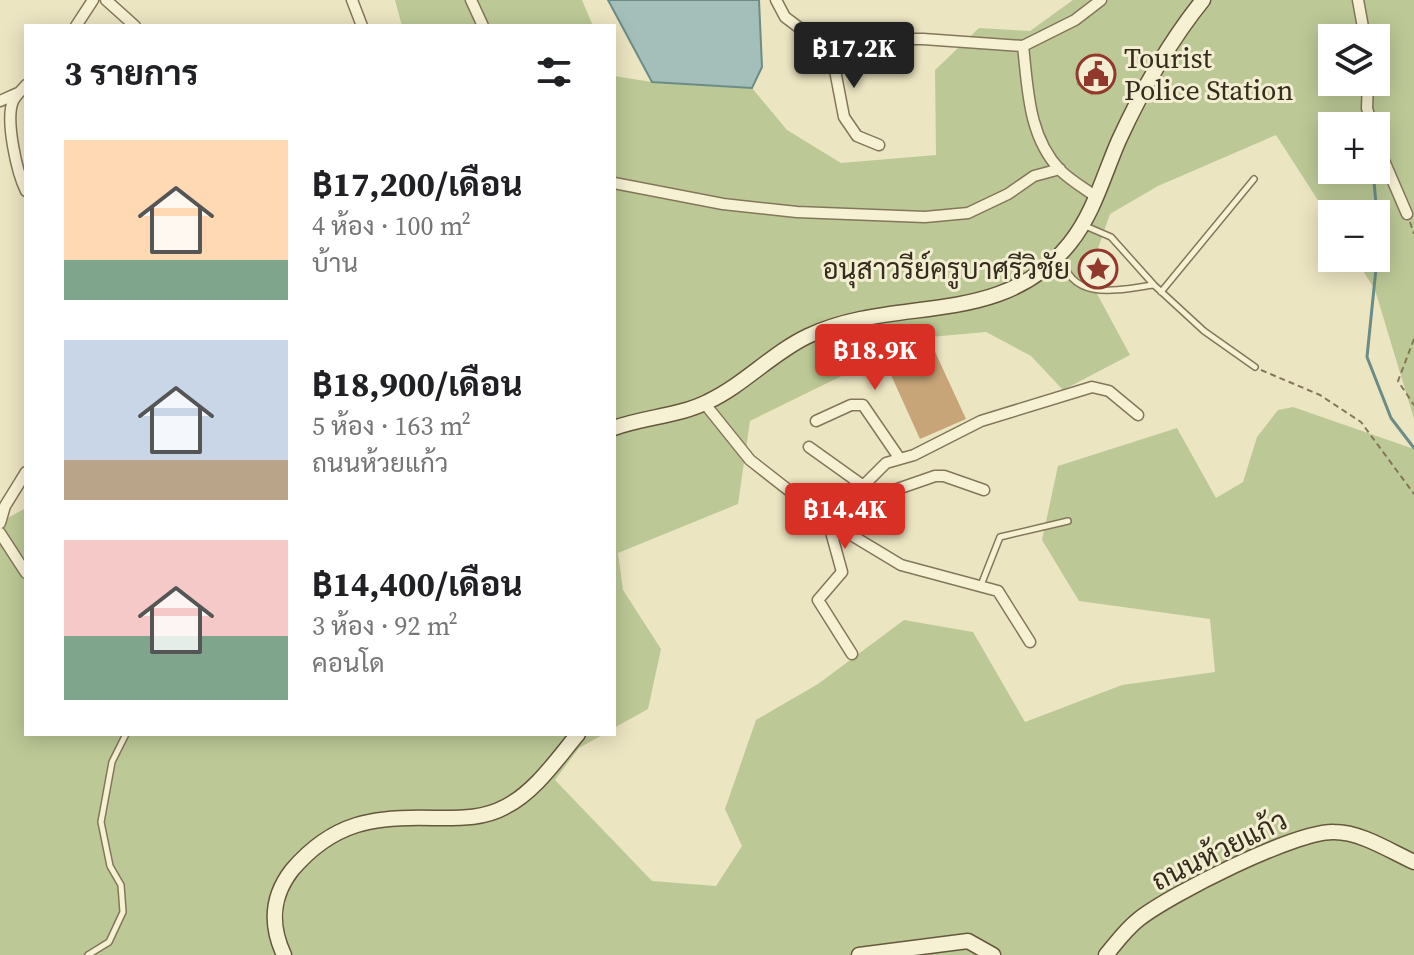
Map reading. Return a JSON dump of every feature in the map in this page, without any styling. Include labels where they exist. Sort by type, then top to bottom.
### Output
[{"type":"main road","points":[[616,427],[705,404],[809,336],[837,326],[986,298],[1030,282],[1061,254],[1082,225],[1142,91],[1203,0]]},
{"type":"main road","points":[[284,955],[276,938],[273,915],[282,883],[303,857],[325,839],[355,823],[389,816],[466,819],[505,807],[525,794],[576,736]]},
{"type":"main road","name":"ถนนห้วยแก้ว","points":[[1106,955],[1139,919],[1234,866],[1312,835],[1334,832],[1359,837],[1414,862]]},
{"type":"main road","points":[[859,955],[968,941],[993,955]]},
{"type":"street","points":[[77,24],[93,0]]},
{"type":"street","points":[[106,0],[133,24]]},
{"type":"street","points":[[352,0],[361,24]]},
{"type":"street","points":[[471,0],[482,24]]},
{"type":"street","points":[[776,0],[785,17],[805,32],[829,39],[923,39],[1023,46],[1075,20],[1101,0]]},
{"type":"street","points":[[1358,0],[1362,24]]},
{"type":"street","points":[[829,39],[844,117],[857,136],[879,145]]},
{"type":"street","points":[[1023,46],[1032,123],[1060,169],[1096,197]]},
{"type":"street","points":[[0,101],[23,89]]},
{"type":"street","points":[[23,89],[12,102],[11,116],[14,149],[24,184]]},
{"type":"street","points":[[616,183],[723,204],[925,217],[968,213],[1008,194],[1034,176],[1060,169]]},
{"type":"street","points":[[1390,175],[1407,214]]},
{"type":"street","points":[[828,521],[886,463],[981,421],[1092,387],[1109,391],[1138,415]]},
{"type":"street","points":[[705,404],[750,460],[828,521],[901,565],[998,591],[1030,642]]},
{"type":"street","points":[[816,421],[855,404],[863,405],[900,459]]},
{"type":"street","points":[[809,447],[861,487],[882,493],[923,479],[944,476],[984,490]]},
{"type":"street","points":[[0,523],[5,506],[24,475]]},
{"type":"street","points":[[828,521],[842,572],[818,603],[852,654]]},
{"type":"street","points":[[0,533],[24,570]]},
{"type":"lane","points":[[1161,292],[1254,179]]},
{"type":"lane","points":[[1082,225],[1111,237],[1154,285],[1204,331],[1255,367]]},
{"type":"lane","points":[[1061,254],[1067,276],[1084,288],[1154,285]]},
{"type":"lane","points":[[981,585],[1000,537],[1068,521]]},
{"type":"lane","points":[[88,955],[109,942],[123,912],[121,885],[110,866],[101,822],[112,762],[125,736]]},
{"type":"path","points":[[1414,339],[1398,381],[1414,405]]},
{"type":"path","points":[[1255,367],[1320,395],[1361,422],[1414,494]]},
{"type":"green space","points":[[395,0],[582,0],[592,24],[401,24]]},
{"type":"green space","points":[[1073,0],[1414,0],[1414,419],[1375,290],[1364,272],[1390,272],[1390,200],[1318,200],[1276,135],[1158,186],[1110,214],[1088,277],[1130,355],[1063,390],[1031,356],[986,332],[919,338],[750,421],[738,504],[618,553],[623,590],[661,649],[648,709],[616,727],[616,76],[652,82],[752,88],[787,130],[841,163],[936,155],[935,70],[979,28],[1030,31]]},
{"type":"green space","points":[[1293,407],[1414,449],[1414,955],[0,955],[0,522],[24,509],[24,736],[600,736],[579,748],[555,780],[652,881],[716,886],[742,846],[725,809],[756,720],[818,684],[904,620],[973,632],[1025,722],[1122,685],[1215,672],[1210,619],[1079,601],[1042,540],[1058,466],[1177,428],[1216,498],[1243,482],[1257,437],[1278,410]]},
{"type":"water","points":[[608,0],[759,0],[762,67],[752,88],[652,82]]},
{"type":"building","name":"Tourist Police Station","points":[[1099,52],[1115,65],[1092,96],[1076,84]]},
{"type":"building","points":[[931,343],[966,419],[920,439],[886,364]]},
{"type":"waterway","points":[[1374,184],[1379,239],[1367,357],[1391,418],[1414,448]]},
{"type":"place","name":"Tourist Police Station","points":[[1096,74]]},
{"type":"place","name":"อนุสาวรีย์ครูบาศรีวิชัย","points":[[1098,269]]}]
